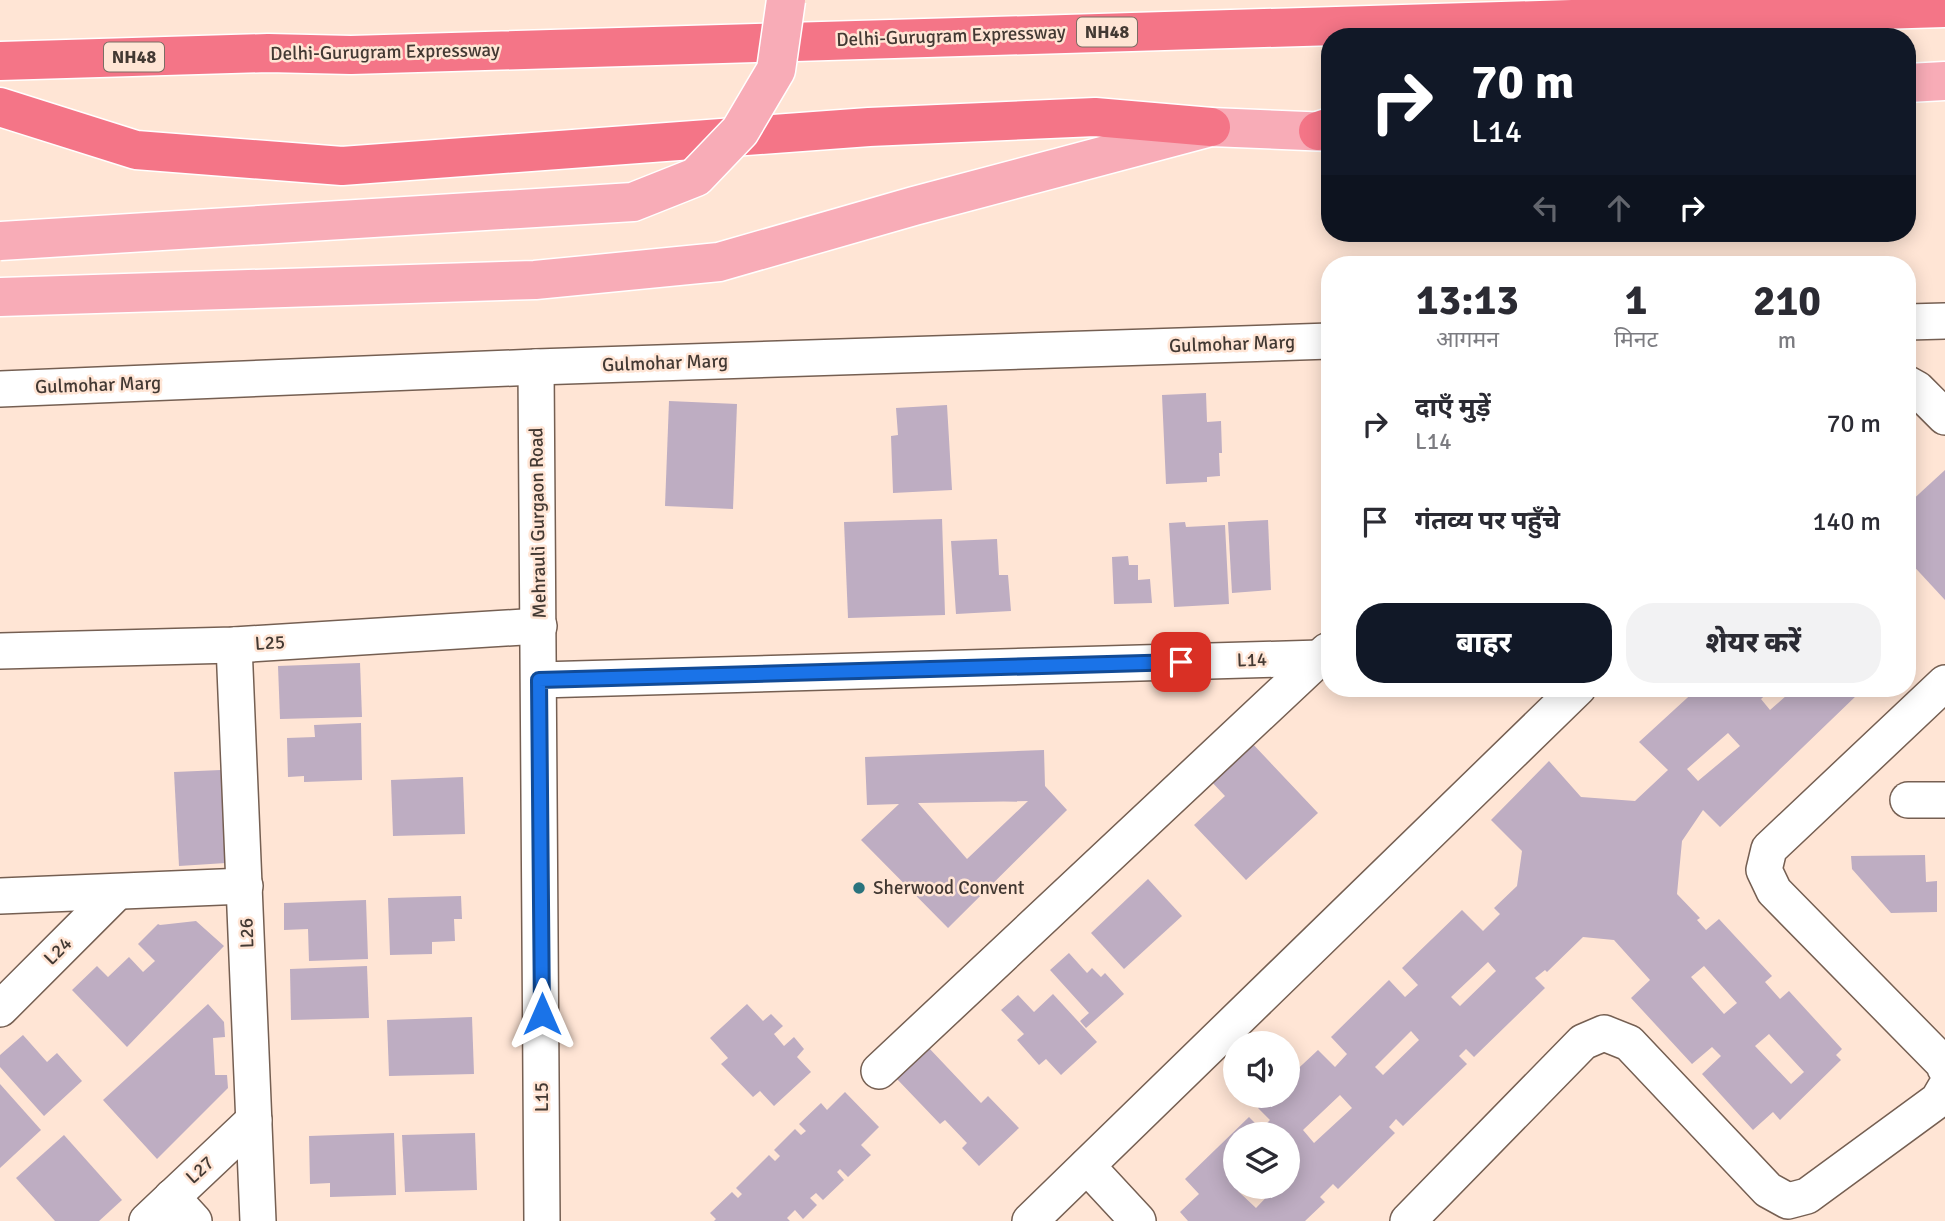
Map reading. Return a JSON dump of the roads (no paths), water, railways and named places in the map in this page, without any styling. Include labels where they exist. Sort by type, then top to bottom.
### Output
[{"type":"highway","name":"Delhi-Gurugram Expressway","points":[[0,61],[268,53],[365,55],[1945,8]]},
{"type":"highway","points":[[1604,28],[1634,17]]},
{"type":"highway","points":[[0,107],[136,150],[342,166],[895,126],[1096,117],[1211,127]]},
{"type":"main road","points":[[0,241],[633,202],[696,177],[740,131],[776,70],[786,0]]},
{"type":"main road","points":[[1916,83],[1945,81]]},
{"type":"main road","points":[[0,297],[535,280],[719,262],[914,206],[1211,127],[1321,130]]},
{"type":"street","points":[[1916,322],[1945,321]]},
{"type":"street","name":"Gulmohar Marg","points":[[0,389],[536,367],[1321,341]]},
{"type":"street","name":"Mehrauli Gurgaon Road","points":[[536,367],[539,680]]},
{"type":"street","points":[[1916,388],[1945,417]]},
{"type":"street","name":"L25","points":[[0,652],[234,645],[539,626]]},
{"type":"street","name":"L26","points":[[234,645],[258,1221]]},
{"type":"street","name":"L14","points":[[539,680],[1321,654]]},
{"type":"street","name":"L14","points":[[879,1070],[1321,658]]},
{"type":"street","name":"L15","points":[[539,680],[542,1221]]},
{"type":"street","points":[[1923,692],[1769,849],[1764,870],[1774,891],[1945,1068]]},
{"type":"street","points":[[1030,1221],[1569,697]]},
{"type":"street","points":[[1908,800],[1945,800]]},
{"type":"street","points":[[0,897],[245,886]]},
{"type":"street","name":"L24","points":[[0,1009],[116,893]]},
{"type":"street","points":[[1408,1221],[1583,1042],[1604,1033],[1629,1043],[1768,1190],[1788,1201],[1807,1196],[1938,1100],[1945,1088]]},
{"type":"street","name":"L27","points":[[147,1221],[183,1209],[254,1120]]},
{"type":"street","points":[[1087,1166],[1138,1221]]},
{"type":"place","name":"Sherwood Convent","points":[[859,888]]}]
